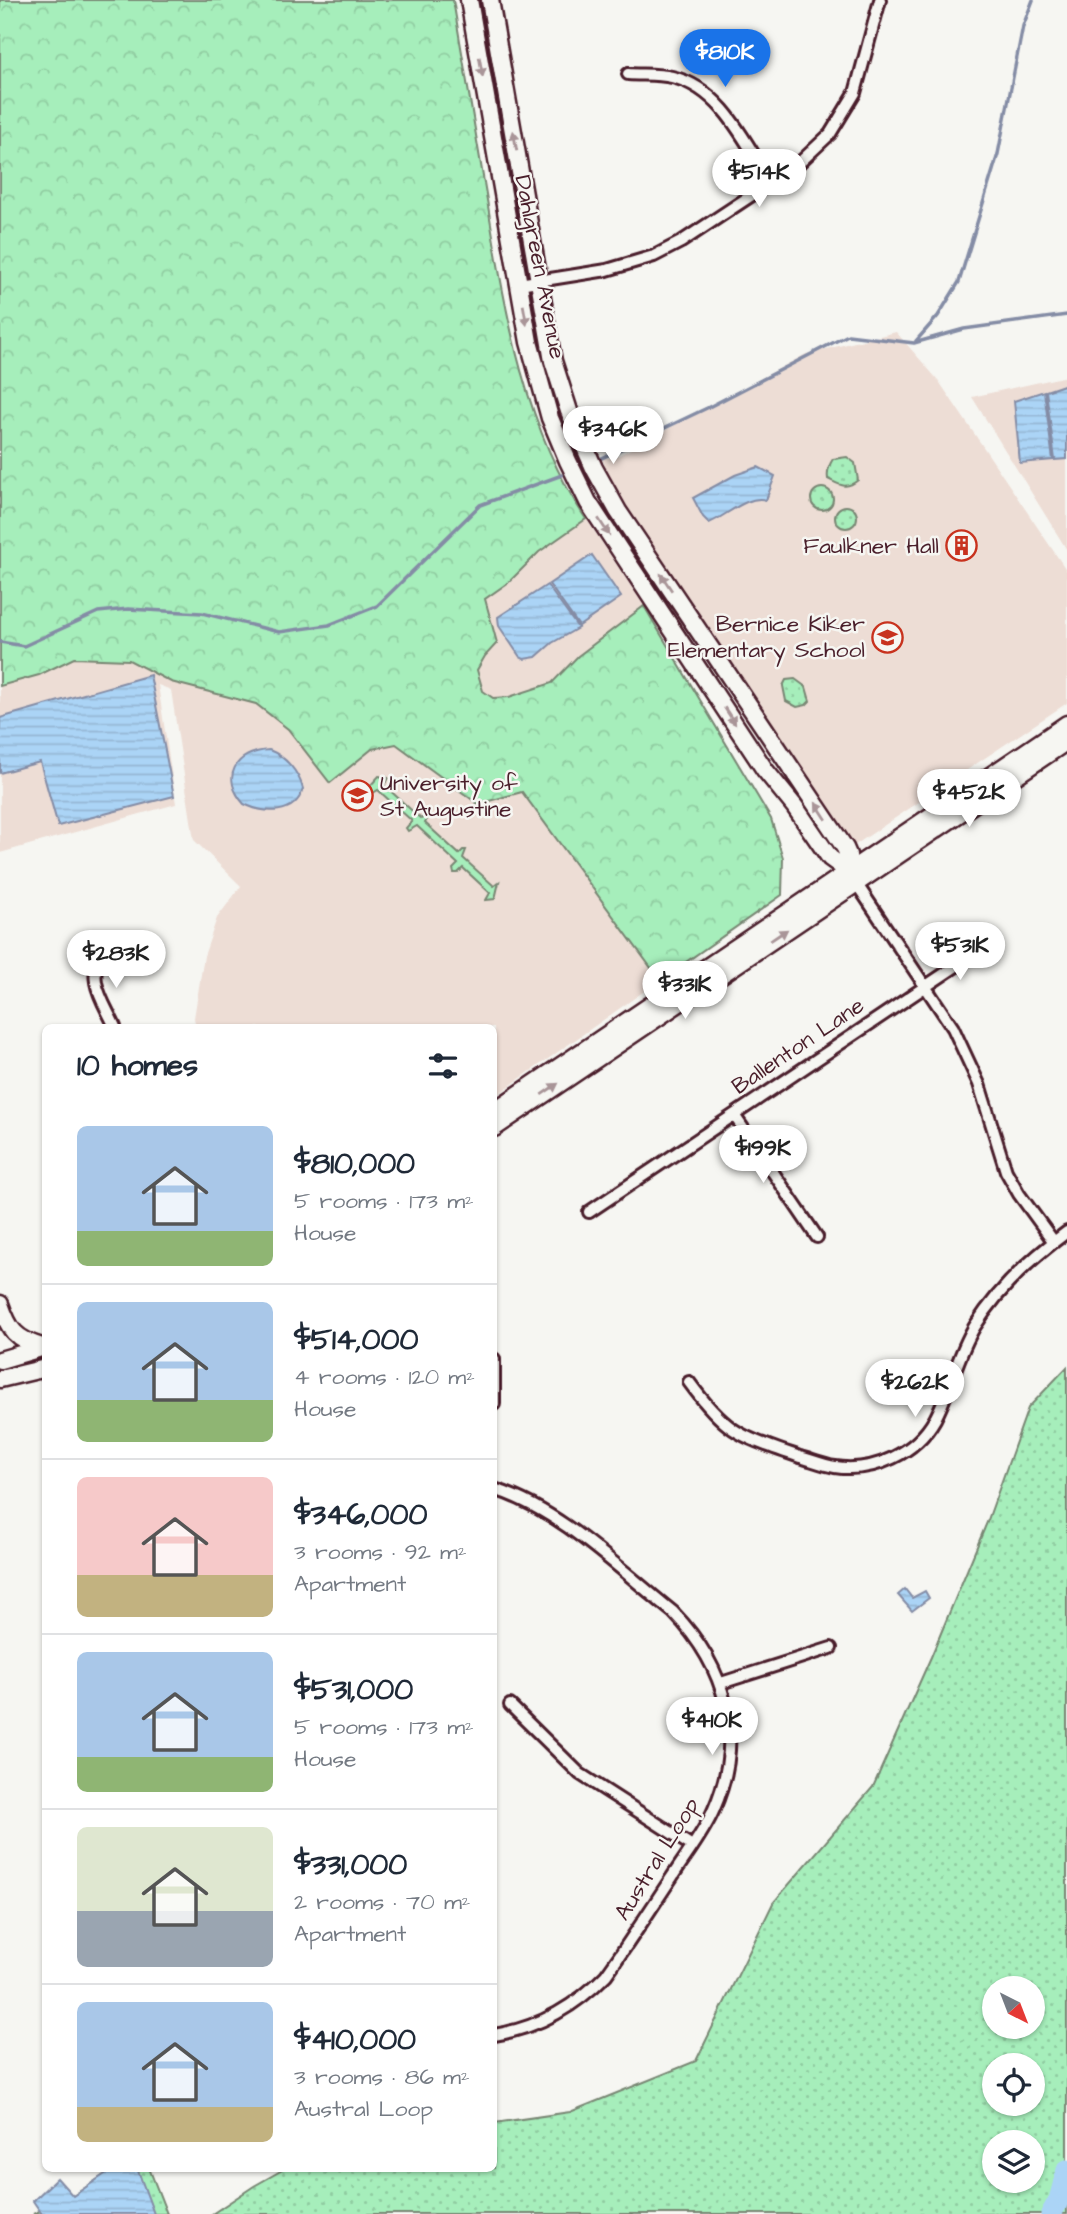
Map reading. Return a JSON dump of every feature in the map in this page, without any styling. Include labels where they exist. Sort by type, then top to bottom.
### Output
[{"type":"street","name":"Dahlgreen Avenue","points":[[469,0],[534,365],[568,461],[588,502],[765,770],[795,807],[830,858],[852,877],[948,1020],[972,1067],[1006,1171],[1019,1194],[1054,1242]]},
{"type":"street","name":"Dahlgreen Avenue","points":[[490,0],[550,345],[560,385],[598,477],[618,511],[845,848],[852,877]]},
{"type":"street","points":[[519,284],[607,270],[654,256],[681,242],[796,166],[821,145],[848,107],[860,80],[880,0]]},
{"type":"street","points":[[628,74],[672,77],[708,95],[726,113],[771,183]]},
{"type":"street","points":[[497,1109],[1064,738]]},
{"type":"street","points":[[497,1126],[852,877]]},
{"type":"street","points":[[103,951],[96,962],[94,975],[114,1024]]},
{"type":"street","name":"Ballenton Lane","points":[[589,1212],[977,952]]},
{"type":"street","points":[[734,1115],[817,1237]]},
{"type":"street","points":[[689,1382],[716,1418],[748,1439],[836,1467],[858,1468],[883,1462],[904,1451],[929,1427],[961,1354],[984,1313],[1016,1274],[1067,1232]]},
{"type":"street","points":[[0,1304],[7,1325],[25,1342],[42,1346]]},
{"type":"street","points":[[0,1360],[42,1348]]},
{"type":"street","points":[[0,1379],[42,1369]]},
{"type":"street","name":"Austral Loop","points":[[497,1490],[523,1499],[560,1521],[673,1612],[699,1641],[721,1683],[730,1735],[726,1772],[713,1811],[626,1948],[596,1986],[569,2006],[540,2023],[497,2034]]},
{"type":"street","points":[[721,1683],[831,1648]]},
{"type":"street","points":[[510,1705],[580,1774],[692,1846]]},
{"type":"shaded area","name":"Bernice Kiker Elementary School","points":[[896,332],[938,380],[1067,571],[1067,703],[852,847],[620,504],[602,458],[614,458],[806,354]]},
{"type":"shaded area","points":[[1067,376],[1067,550],[972,397]]},
{"type":"shaded area","name":"University of St Augustine","points":[[567,490],[644,606],[578,656],[490,747],[660,980],[497,1095],[497,1024],[195,1024],[204,956],[217,918],[241,886],[194,840],[171,690],[158,685],[176,804],[0,853],[0,650]]},
{"type":"green space","points":[[0,0],[453,0],[502,288],[520,368],[547,446],[586,519],[539,552],[509,582],[485,599],[497,643],[477,670],[483,691],[493,698],[509,697],[552,683],[578,656],[644,606],[771,819],[783,858],[782,895],[660,980],[522,792],[478,804],[396,744],[372,749],[330,783],[288,729],[256,704],[171,682],[129,660],[74,658],[39,675],[0,686]]},
{"type":"green space","points":[[847,457],[855,463],[858,480],[846,486],[828,479],[833,459]]},
{"type":"green space","points":[[822,488],[830,491],[833,499],[830,507],[822,510],[814,507],[811,499],[814,491]]},
{"type":"green space","points":[[846,506],[854,509],[857,517],[854,525],[846,528],[838,525],[835,517],[838,509]]},
{"type":"green space","points":[[795,679],[806,687],[810,701],[806,705],[797,707],[786,701],[783,686],[786,680]]},
{"type":"green space","points":[[379,776],[388,778],[384,785],[421,819],[429,816],[425,823],[459,854],[466,850],[463,858],[494,886],[499,882],[495,899],[486,900],[490,893],[463,868],[454,873],[453,869],[458,864],[417,826],[408,831],[406,828],[412,821],[378,790],[370,795],[370,786]]},
{"type":"green space","points":[[1067,1367],[1067,2214],[212,2214],[279,2172],[497,2172],[497,2123],[570,2112],[696,2061],[773,1903],[873,1787],[988,1520],[1028,1408]]},
{"type":"green space","points":[[108,2172],[151,2172],[167,2214],[33,2214],[73,2196]]},
{"type":"water","points":[[1067,384],[1067,459],[1055,460],[1046,391]]},
{"type":"water","points":[[1044,391],[1053,460],[1020,463],[1014,401]]},
{"type":"water","points":[[758,467],[775,476],[766,500],[744,503],[709,523],[693,498],[735,475]]},
{"type":"water","points":[[592,555],[621,597],[579,626],[549,584]]},
{"type":"water","points":[[547,585],[578,628],[552,643],[536,657],[524,659],[499,626],[498,617]]},
{"type":"water","points":[[150,675],[174,796],[58,826],[40,762],[0,773],[0,718]]},
{"type":"water","points":[[269,750],[290,765],[303,789],[293,804],[270,811],[244,804],[237,794],[232,776],[240,761],[247,755]]},
{"type":"water","points":[[905,1589],[912,1598],[925,1591],[929,1598],[912,1611],[898,1595]]},
{"type":"water","points":[[108,2172],[138,2172],[154,2214],[42,2214],[33,2201],[57,2178],[73,2196]]},
{"type":"waterway","points":[[916,341],[938,316],[959,282],[998,154],[1023,26],[1033,0]]},
{"type":"waterway","points":[[602,458],[707,408],[848,335],[914,343],[964,329],[1067,315]]},
{"type":"waterway","points":[[0,642],[24,646],[98,612],[128,609],[202,613],[279,632],[329,625],[377,606],[480,505],[562,475]]},
{"type":"waterway","points":[[1051,2214],[1059,2200],[1067,2170]]},
{"type":"place","name":"Faulkner Hall","points":[[962,546]]},
{"type":"place","name":"Bernice Kiker Elementary School","points":[[888,637]]},
{"type":"place","name":"University of St Augustine","points":[[357,796]]}]
